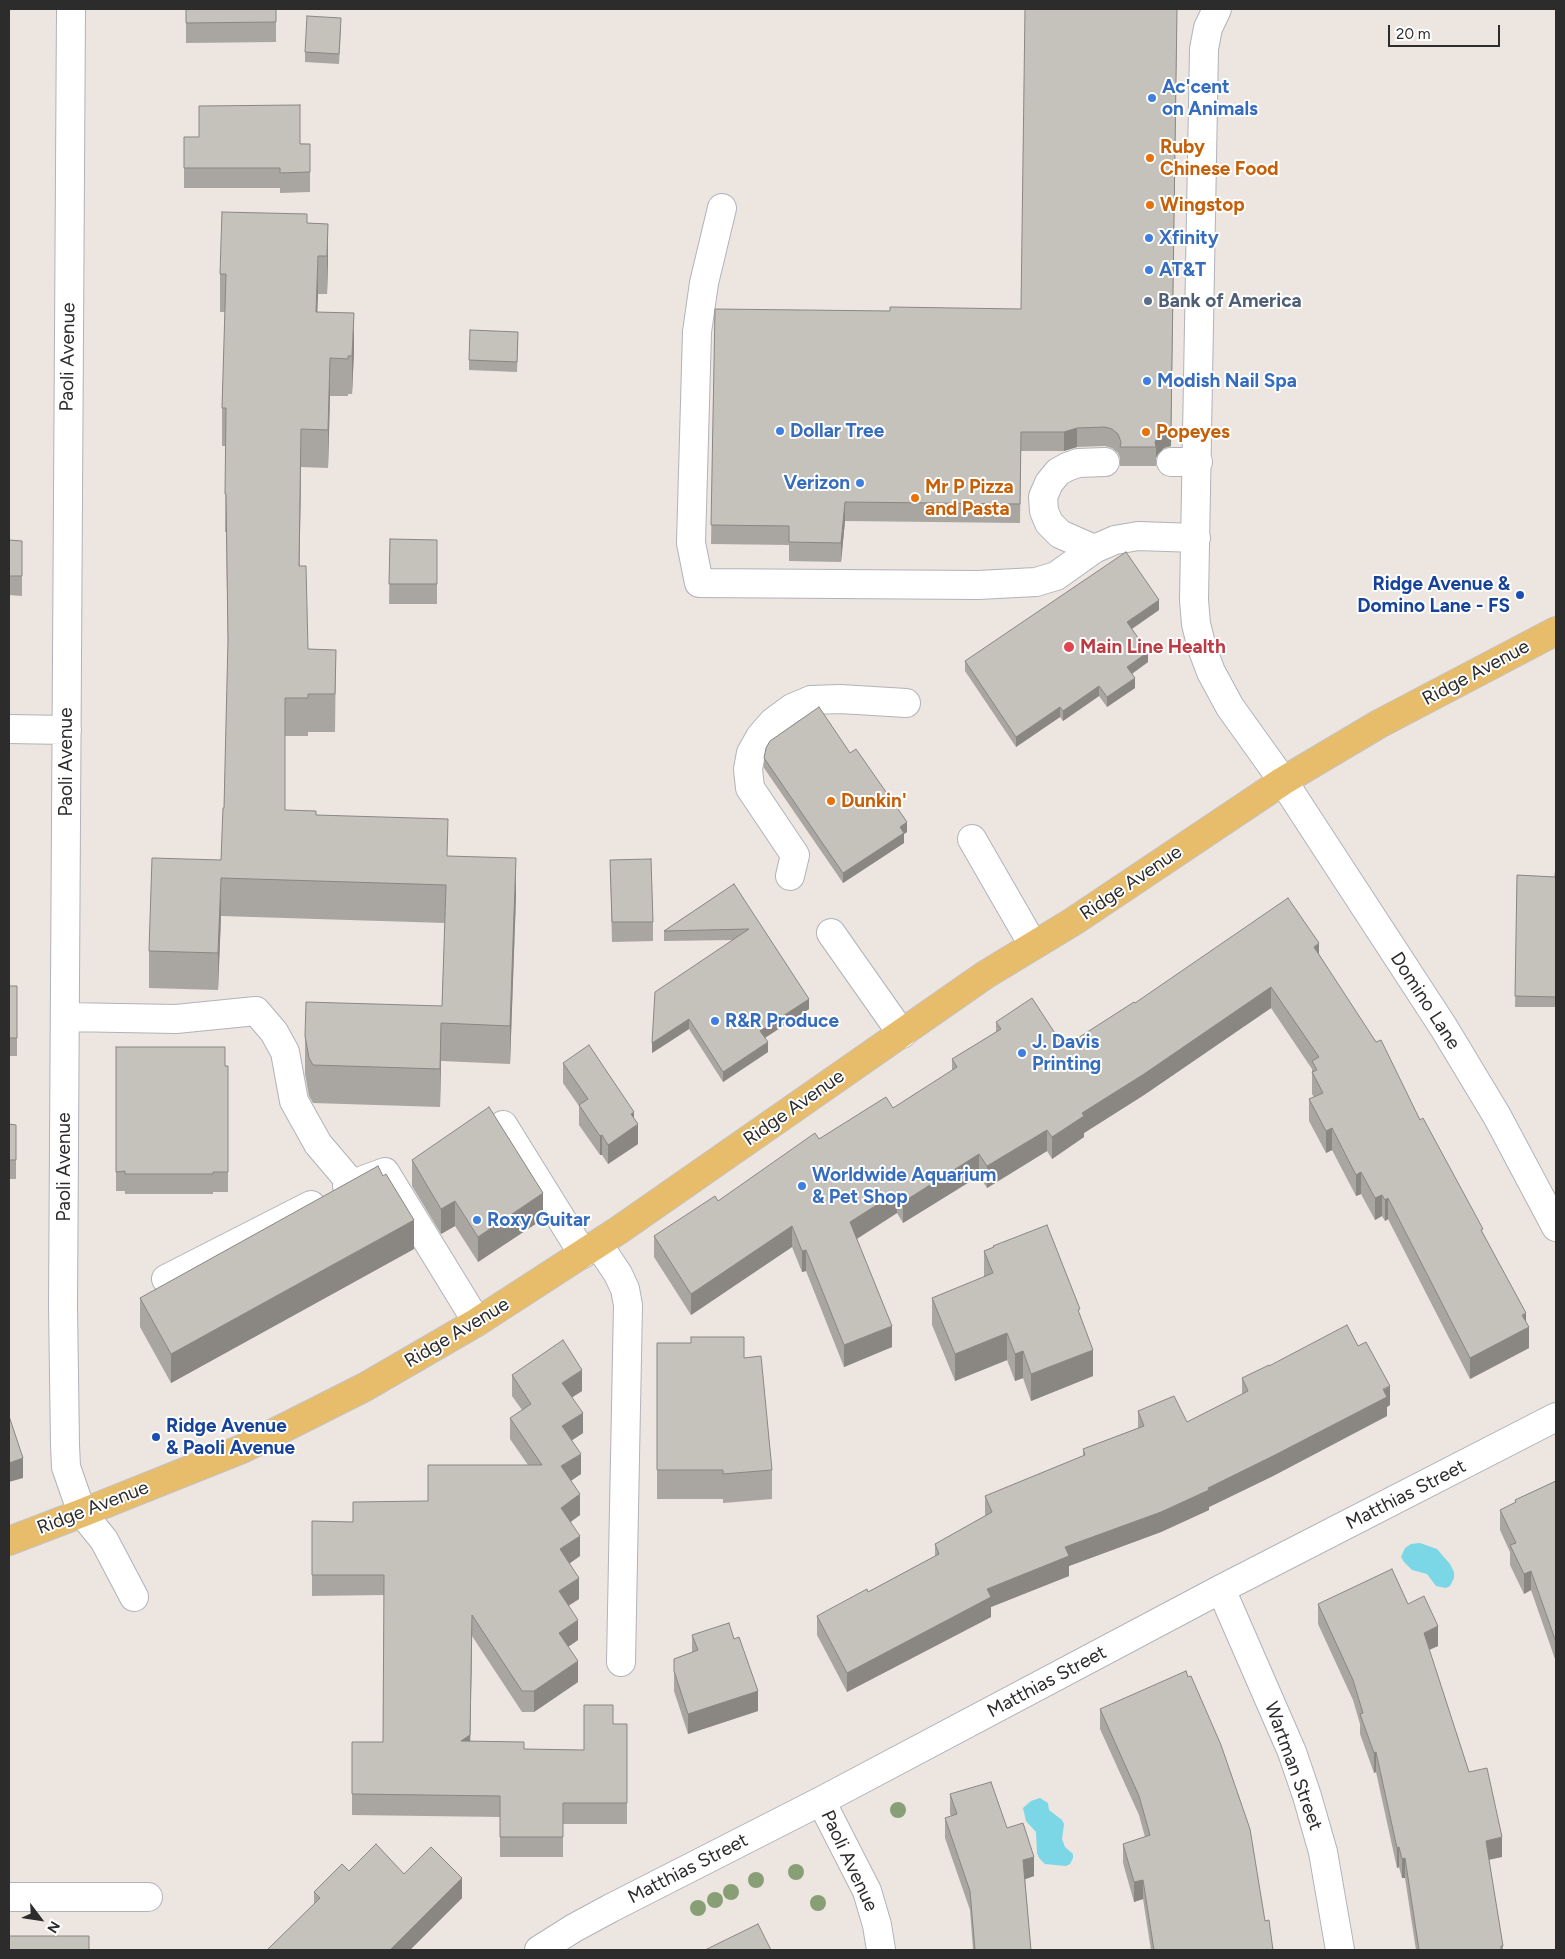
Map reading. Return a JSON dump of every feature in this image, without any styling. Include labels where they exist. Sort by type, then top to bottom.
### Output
[{"type":"main road","name":"Ridge Avenue","points":[[9,1541],[242,1449],[364,1387],[477,1322],[591,1249],[978,980],[1074,921],[1283,781],[1379,724],[1556,631]]},
{"type":"street","name":"Paoli Avenue","points":[[71,9],[63,1304],[65,1445],[66,1467],[82,1513],[104,1540],[134,1596]]},
{"type":"street","name":"Domino Lane","points":[[1217,9],[1208,28],[1204,49],[1194,600],[1196,624],[1202,648],[1211,672],[1230,707],[1283,781],[1444,1028],[1497,1116],[1556,1227]]},
{"type":"street","points":[[722,208],[704,282],[697,332],[691,543],[699,583],[995,584],[1036,582],[1056,576],[1094,549],[1115,540],[1138,536],[1196,538]]},
{"type":"street","points":[[1094,549],[1060,534],[1049,523],[1044,511],[1043,497],[1049,484],[1058,472],[1078,463],[1105,462]]},
{"type":"street","points":[[1171,462],[1198,462]]},
{"type":"street","points":[[790,876],[795,855],[750,788],[748,769],[751,754],[760,737],[772,722],[792,708],[811,700],[840,699],[906,703]]},
{"type":"street","points":[[9,729],[66,730]]},
{"type":"street","points":[[972,839],[1033,945]]},
{"type":"street","points":[[831,933],[902,1034]]},
{"type":"street","points":[[65,1017],[176,1019],[256,1011],[274,1032],[284,1052],[294,1101],[318,1144],[352,1184]]},
{"type":"street","points":[[502,1125],[591,1249],[618,1274],[625,1289],[628,1305],[620,1662]]},
{"type":"street","points":[[166,1279],[352,1184],[384,1172],[477,1322]]},
{"type":"street","name":"Matthias Street","points":[[539,1950],[611,1908],[821,1801],[1221,1589],[1556,1417]]},
{"type":"street","name":"Wartman Street","points":[[1221,1589],[1292,1752],[1307,1796],[1323,1852],[1340,1950]]},
{"type":"street","name":"Paoli Avenue","points":[[821,1801],[867,1891],[877,1925],[881,1950]]},
{"type":"street","points":[[9,1897],[148,1896]]},
{"type":"water","points":[[1420,1543],[1437,1549],[1450,1564],[1454,1572],[1454,1578],[1450,1586],[1446,1588],[1436,1586],[1427,1574],[1412,1570],[1404,1562],[1401,1557],[1405,1548],[1411,1544]]},
{"type":"water","points":[[1040,1798],[1048,1803],[1049,1810],[1062,1820],[1064,1824],[1062,1839],[1065,1847],[1073,1854],[1070,1864],[1066,1866],[1045,1864],[1037,1853],[1036,1832],[1026,1821],[1023,1808],[1031,1801]]},
{"type":"building","points":[[186,9],[276,9],[276,22],[186,23]]},
{"type":"building","points":[[1025,9],[1177,9],[1171,427],[1164,429],[1158,435],[1155,442],[1156,447],[1120,447],[1121,442],[1118,434],[1112,429],[1105,427],[1077,428],[1064,432],[1021,432],[1020,504],[845,502],[841,543],[789,542],[789,526],[711,525],[715,309],[890,311],[890,307],[1021,309]]},
{"type":"building","points":[[307,16],[341,18],[339,54],[305,52]]},
{"type":"building","points":[[300,105],[300,144],[310,144],[310,172],[280,173],[280,168],[184,168],[184,137],[199,137],[199,106]]},
{"type":"building","points":[[222,212],[307,214],[307,223],[328,224],[327,256],[318,256],[316,312],[354,313],[352,356],[348,356],[348,359],[330,358],[328,430],[301,429],[299,566],[306,566],[308,649],[336,650],[335,694],[308,694],[308,698],[285,698],[285,810],[316,811],[316,815],[448,819],[447,856],[516,858],[510,1026],[441,1023],[440,1069],[313,1065],[309,1058],[305,1036],[306,1002],[442,1006],[446,885],[221,878],[218,953],[149,951],[152,858],[221,860],[228,639],[225,494],[226,408],[222,408],[226,274],[220,274]]},
{"type":"building","points":[[470,330],[518,332],[517,362],[469,360]]},
{"type":"building","points":[[390,539],[437,540],[437,584],[389,584]]},
{"type":"building","points":[[9,540],[22,541],[22,576],[9,576]]},
{"type":"building","name":"Main Line Health","points":[[1126,552],[1159,600],[1127,622],[1148,652],[1127,667],[1135,678],[1107,697],[1099,686],[1063,711],[1060,707],[1016,737],[965,661]]},
{"type":"building","name":"Dunkin'","points":[[819,707],[850,753],[856,749],[907,822],[900,827],[904,833],[843,873],[764,758],[770,741]]},
{"type":"building","points":[[651,859],[653,922],[612,922],[610,860]]},
{"type":"building","points":[[1556,864],[1556,997],[1515,996],[1517,875],[1555,877]]},
{"type":"building","points":[[734,884],[809,999],[760,1031],[768,1042],[723,1072],[689,1019],[652,1043],[655,992],[749,929],[664,931]]},
{"type":"building","points":[[1288,898],[1319,943],[1314,947],[1376,1042],[1381,1040],[1420,1120],[1423,1118],[1483,1229],[1481,1230],[1526,1313],[1522,1315],[1529,1327],[1470,1358],[1388,1198],[1385,1200],[1382,1195],[1375,1198],[1361,1172],[1356,1175],[1332,1128],[1326,1131],[1309,1099],[1323,1093],[1312,1072],[1317,1070],[1312,1061],[1319,1057],[1271,987],[1144,1074],[1082,1113],[1084,1116],[1052,1137],[1047,1130],[987,1166],[979,1154],[903,1202],[897,1192],[850,1222],[892,1326],[844,1345],[806,1250],[802,1251],[792,1226],[691,1294],[654,1236],[715,1196],[718,1201],[815,1133],[819,1139],[886,1097],[893,1108],[957,1067],[952,1059],[1001,1029],[996,1022],[1032,998],[1064,1047],[1135,1003]]},
{"type":"building","points":[[9,986],[17,986],[17,1038],[9,1038]]},
{"type":"building","points":[[589,1045],[634,1112],[631,1114],[638,1124],[608,1145],[579,1105],[588,1099],[563,1063]]},
{"type":"building","points":[[116,1047],[225,1047],[225,1066],[228,1066],[228,1172],[213,1172],[213,1174],[125,1174],[125,1171],[116,1172]]},
{"type":"building","points":[[489,1107],[543,1193],[478,1237],[455,1201],[441,1209],[412,1160]]},
{"type":"building","points":[[9,1124],[16,1125],[16,1160],[9,1160]]},
{"type":"building","points":[[378,1166],[383,1176],[386,1174],[414,1220],[171,1354],[140,1298]]},
{"type":"building","points":[[1047,1225],[1080,1309],[1078,1310],[1093,1350],[1031,1374],[1023,1351],[1015,1354],[1007,1333],[955,1354],[932,1298],[993,1273],[984,1251]]},
{"type":"building","points":[[1347,1325],[1358,1346],[1366,1342],[1390,1386],[1383,1389],[1387,1397],[1208,1488],[1209,1490],[1161,1512],[1065,1547],[1069,1556],[987,1589],[991,1597],[847,1673],[817,1616],[867,1589],[868,1592],[939,1554],[935,1544],[992,1512],[985,1496],[1085,1455],[1083,1449],[1144,1426],[1138,1411],[1174,1396],[1187,1422],[1248,1391],[1242,1378]]},
{"type":"building","points":[[691,1337],[744,1337],[744,1358],[761,1356],[772,1470],[723,1474],[723,1470],[657,1470],[657,1343],[691,1343]]},
{"type":"building","points":[[563,1340],[582,1370],[562,1383],[583,1413],[562,1426],[581,1454],[561,1466],[580,1494],[561,1508],[580,1536],[560,1549],[579,1578],[559,1591],[578,1620],[559,1633],[578,1661],[534,1691],[522,1691],[472,1615],[470,1735],[461,1741],[524,1742],[524,1749],[584,1750],[584,1705],[613,1705],[613,1724],[627,1724],[627,1803],[563,1803],[563,1837],[500,1837],[500,1796],[352,1794],[352,1742],[383,1742],[384,1575],[312,1575],[312,1521],[353,1522],[353,1502],[428,1501],[428,1465],[542,1465],[510,1418],[531,1404],[512,1375]]},
{"type":"building","points":[[9,1416],[23,1458],[9,1463]]},
{"type":"building","points":[[1556,1481],[1556,1642],[1531,1571],[1524,1574],[1510,1545],[1516,1543],[1500,1510],[1516,1502],[1515,1500]]},
{"type":"building","points":[[1392,1569],[1408,1604],[1424,1596],[1438,1626],[1424,1633],[1469,1772],[1487,1768],[1502,1837],[1486,1841],[1503,1946],[1501,1946],[1501,1950],[1419,1950],[1405,1858],[1402,1859],[1399,1847],[1397,1848],[1376,1752],[1374,1753],[1360,1714],[1363,1713],[1353,1680],[1318,1604]]},
{"type":"building","points":[[729,1623],[734,1639],[739,1637],[758,1691],[688,1714],[674,1671],[674,1659],[698,1650],[692,1635]]},
{"type":"building","points":[[1186,1671],[1188,1677],[1191,1676],[1221,1745],[1250,1829],[1265,1921],[1269,1920],[1273,1950],[1154,1950],[1143,1880],[1134,1882],[1123,1844],[1150,1835],[1139,1796],[1100,1709]]},
{"type":"building","points":[[991,1782],[1007,1828],[1023,1823],[1034,1857],[1023,1860],[1031,1950],[975,1950],[970,1891],[945,1818],[957,1814],[950,1794]]},
{"type":"building","points":[[376,1844],[404,1874],[431,1847],[462,1878],[390,1950],[267,1950],[320,1898],[314,1892],[342,1864],[349,1871]]},
{"type":"building","points":[[758,1924],[771,1950],[705,1950]]},
{"type":"building","points":[[9,1936],[89,1936],[89,1950],[9,1950]]},
{"type":"place","name":"Ac'cent on Animals","points":[[1152,98]]},
{"type":"place","name":"Ruby Chinese Food","points":[[1150,158]]},
{"type":"place","name":"Wingstop","points":[[1150,205]]},
{"type":"place","name":"Xfinity","points":[[1149,238]]},
{"type":"place","name":"AT&T","points":[[1149,270]]},
{"type":"place","name":"Bank of America","points":[[1148,301]]},
{"type":"place","name":"Modish Nail Spa","points":[[1147,381]]},
{"type":"place","name":"Dollar Tree","points":[[780,431]]},
{"type":"place","name":"Popeyes","points":[[1146,432]]},
{"type":"place","name":"Verizon","points":[[860,483]]},
{"type":"place","name":"Mr P Pizza and Pasta","points":[[915,498]]},
{"type":"place","name":"Ridge Avenue & Domino Lane - FS","points":[[1520,595]]},
{"type":"place","name":"Main Line Health","points":[[1069,647]]},
{"type":"place","name":"Dunkin'","points":[[831,801]]},
{"type":"place","name":"R&R Produce","points":[[715,1021]]},
{"type":"place","name":"J. Davis Printing","points":[[1022,1053]]},
{"type":"place","name":"Worldwide Aquarium & Pet Shop","points":[[802,1186]]},
{"type":"place","name":"Roxy Guitar","points":[[477,1220]]},
{"type":"place","name":"Ridge Avenue & Paoli Avenue","points":[[156,1437]]}]
